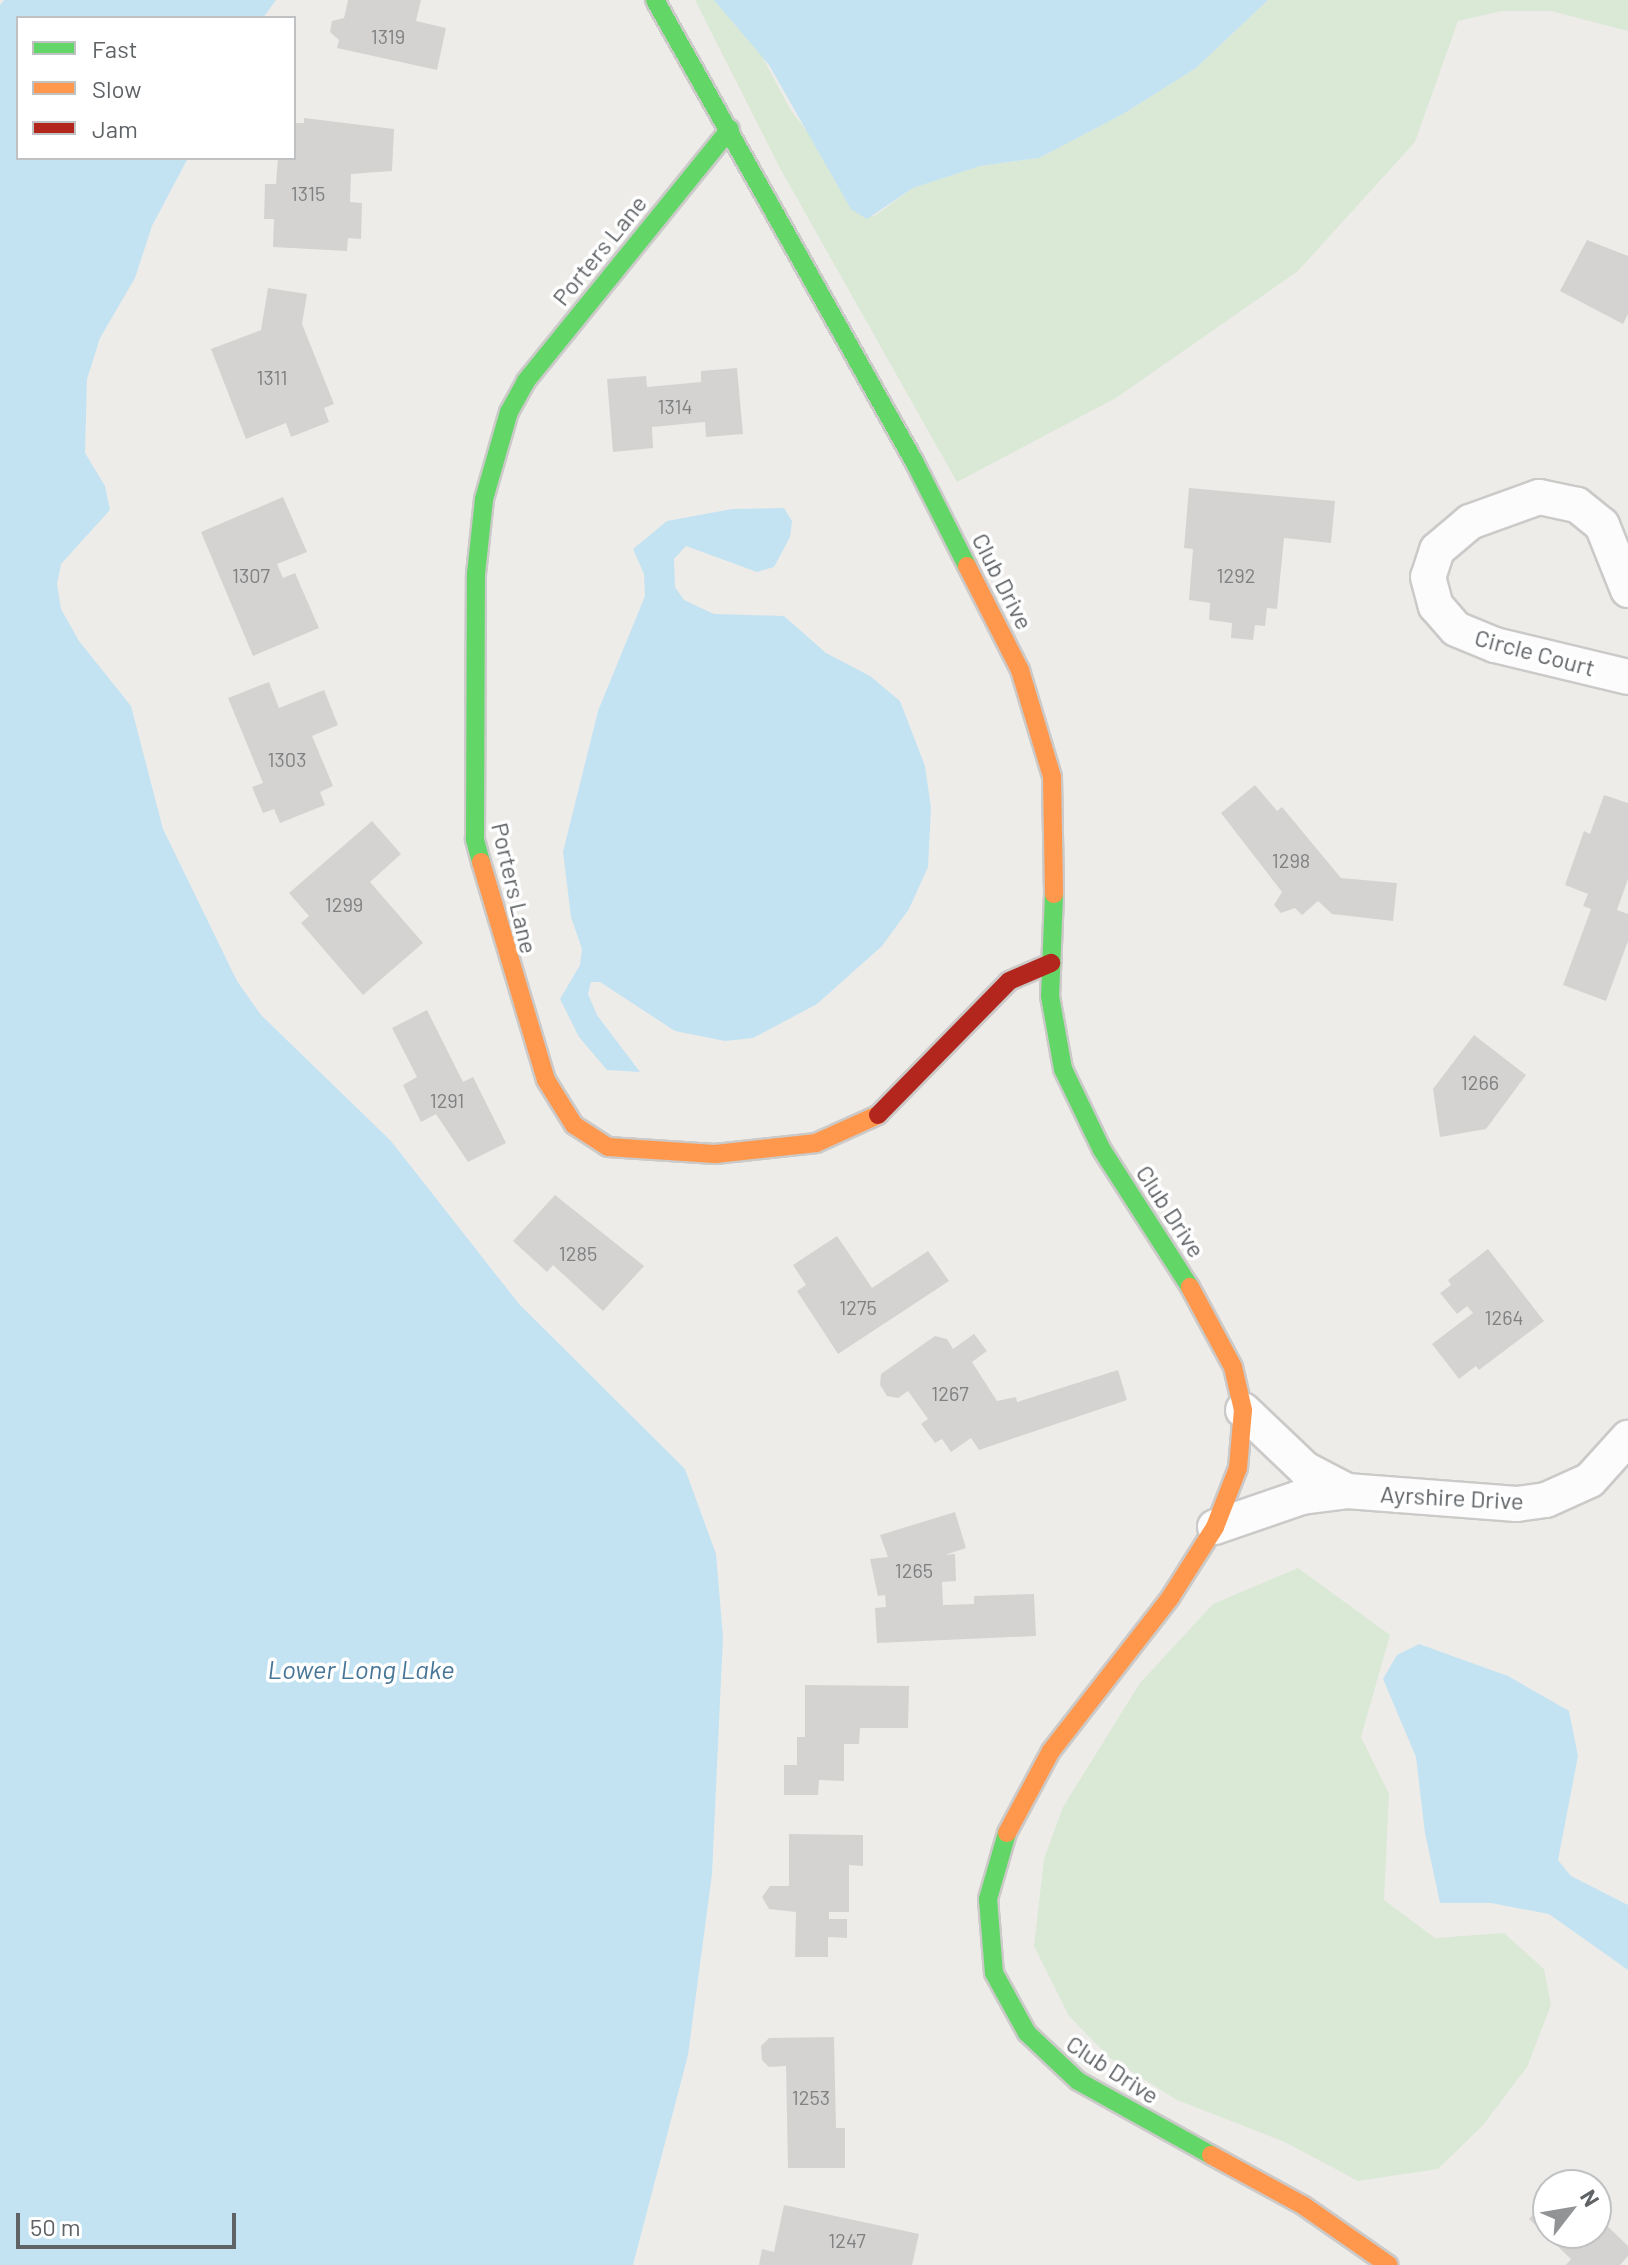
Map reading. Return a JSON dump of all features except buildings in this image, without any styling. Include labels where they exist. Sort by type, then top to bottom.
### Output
[{"type":"street","name":"Club Drive","points":[[655,0],[915,463],[1002,631],[1033,705],[1055,805],[1051,963],[1054,1032],[1075,1098],[1207,1313],[1233,1367],[1243,1410],[1238,1468],[1215,1527],[1170,1598],[1051,1751],[1018,1804],[998,1855],[988,1899],[994,1973],[1027,2033],[1078,2081],[1304,2206],[1389,2265]]},
{"type":"street","name":"Porters Lane","points":[[730,129],[526,381],[509,412],[484,499],[476,574],[475,839],[507,963],[546,1080],[574,1125],[608,1147],[715,1154],[816,1143],[871,1120],[894,1102],[984,1003],[1009,981],[1051,963]]},
{"type":"street","name":"Circle Court","points":[[1628,590],[1602,525],[1577,505],[1539,497],[1470,522],[1437,550],[1428,577],[1441,613],[1469,635],[1628,677]]},
{"type":"street","name":"Ayrshire Drive","points":[[1243,1410],[1305,1469],[1347,1491]]},
{"type":"street","name":"Ayrshire Drive","points":[[1215,1527],[1302,1497],[1347,1491],[1517,1504],[1546,1500],[1590,1480],[1628,1438]]},
{"type":"green space","points":[[695,0],[714,0],[761,54],[790,109],[873,217],[913,188],[980,166],[1039,158],[1123,114],[1196,68],[1268,0],[1628,0],[1628,31],[1551,11],[1502,11],[1458,21],[1415,142],[1298,271],[1116,398],[957,482],[781,170]]},
{"type":"green space","points":[[1298,1568],[1390,1635],[1361,1737],[1389,1794],[1384,1900],[1435,1938],[1504,1933],[1544,1969],[1551,2005],[1527,2067],[1483,2125],[1438,2169],[1358,2181],[1285,2142],[1177,2100],[1110,2058],[1069,2016],[1034,1946],[1044,1859],[1063,1807],[1140,1683],[1213,1604]]},
{"type":"water","name":"Lower Long Lake","points":[[4,0],[276,0],[264,16],[16,16],[16,160],[187,160],[152,226],[135,278],[100,338],[87,379],[85,453],[105,486],[110,510],[61,564],[57,584],[61,609],[79,641],[131,706],[163,829],[237,981],[261,1015],[391,1141],[519,1304],[685,1469],[716,1554],[723,1637],[712,1874],[688,2055],[633,2265],[0,2265],[0,5]]},
{"type":"water","points":[[714,0],[1268,0],[1196,68],[1123,114],[1039,158],[980,166],[913,188],[867,219],[851,209],[769,65]]},
{"type":"water","points":[[784,508],[792,521],[790,537],[774,567],[757,572],[686,546],[674,559],[675,587],[684,600],[714,614],[784,616],[826,653],[870,676],[900,701],[925,766],[931,808],[928,867],[909,909],[882,946],[817,1004],[753,1038],[725,1041],[675,1031],[600,982],[591,982],[588,994],[597,1015],[640,1072],[607,1070],[579,1037],[560,999],[580,965],[582,949],[571,917],[563,852],[598,711],[645,596],[644,574],[633,549],[667,521],[732,509]]},
{"type":"water","points":[[1419,1644],[1508,1676],[1569,1711],[1578,1756],[1558,1860],[1571,1876],[1628,1905],[1628,1970],[1549,1914],[1491,1903],[1440,1903],[1425,1833],[1416,1757],[1383,1679],[1397,1655]]},
{"type":"traffic: fast","points":[[655,0],[915,463],[967,566]]},
{"type":"traffic: fast","points":[[481,862],[475,839],[476,574],[484,499],[509,412],[526,381],[730,129]]},
{"type":"traffic: fast","points":[[1054,894],[1050,996],[1063,1069],[1102,1150],[1190,1287]]},
{"type":"traffic: fast","points":[[1007,1833],[988,1899],[994,1973],[1027,2033],[1078,2081],[1211,2155]]},
{"type":"traffic: slow","points":[[967,566],[1020,670],[1052,777],[1054,894]]},
{"type":"traffic: slow","points":[[481,862],[546,1080],[574,1125],[608,1147],[715,1154],[816,1143],[878,1115]]},
{"type":"traffic: slow","points":[[1007,1833],[1051,1751],[1170,1598],[1215,1527],[1238,1468],[1243,1410],[1233,1367],[1190,1287]]},
{"type":"traffic: slow","points":[[1211,2155],[1304,2206],[1389,2265]]},
{"type":"traffic: jam","points":[[878,1115],[1009,981],[1051,963]]}]
